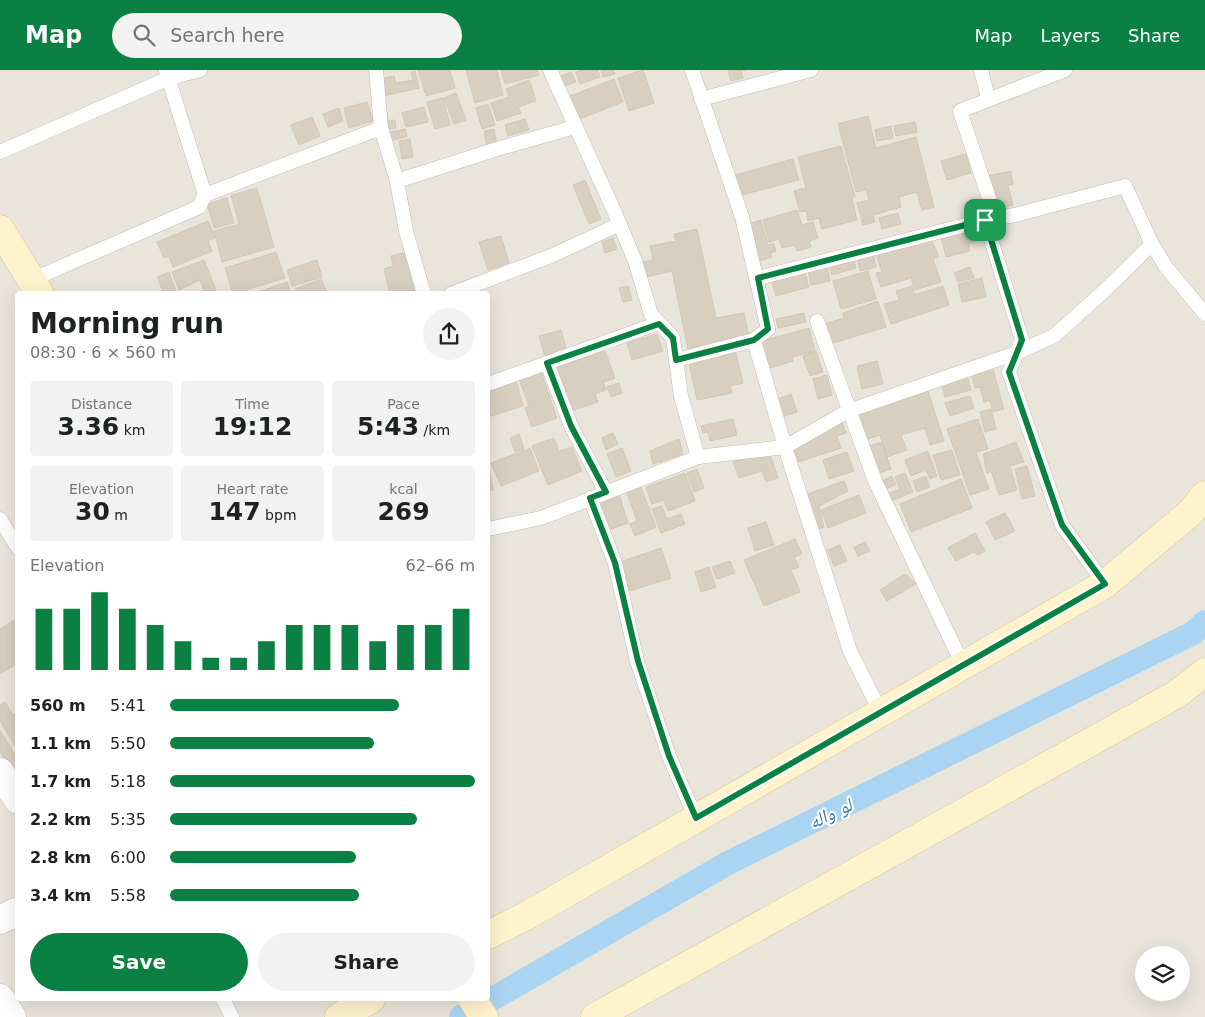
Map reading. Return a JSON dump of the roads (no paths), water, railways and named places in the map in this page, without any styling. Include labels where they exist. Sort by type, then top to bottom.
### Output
[{"type":"street","points":[[0,228],[36,287]]},
{"type":"street","points":[[490,934],[526,916],[1105,584],[1190,513],[1205,495]]},
{"type":"street","points":[[595,1017],[1177,694],[1205,672]]},
{"type":"street","points":[[0,772],[15,795]]},
{"type":"street","points":[[0,920],[15,912]]},
{"type":"street","points":[[0,998],[12,1017]]},
{"type":"street","points":[[340,1017],[368,1001]]},
{"type":"street","points":[[473,1001],[484,1017]]},
{"type":"lane","points":[[0,152],[167,74],[200,70]]},
{"type":"lane","points":[[550,70],[574,127],[620,224],[635,261],[651,314],[673,338],[681,396],[698,458]]},
{"type":"lane","points":[[676,360],[754,340],[768,329],[758,278],[742,217],[692,70]]},
{"type":"lane","points":[[701,99],[811,70]]},
{"type":"lane","points":[[981,70],[988,98]]},
{"type":"lane","points":[[1065,70],[988,98],[960,111],[992,207],[985,220],[1022,340],[1009,372],[1062,525],[1105,584]]},
{"type":"lane","points":[[380,71],[381,128],[397,181],[406,231],[423,291]]},
{"type":"lane","points":[[36,287],[200,207],[205,195],[167,74]]},
{"type":"lane","points":[[397,181],[496,149],[574,127]]},
{"type":"lane","points":[[205,195],[381,128]]},
{"type":"lane","points":[[758,278],[1125,186],[1152,244],[1166,267],[1205,314]]},
{"type":"lane","points":[[460,291],[551,256],[620,224]]},
{"type":"lane","points":[[490,529],[541,518],[698,458],[785,447],[848,410],[1016,353],[1054,336],[1102,294],[1152,244]]},
{"type":"lane","points":[[817,321],[875,481],[963,665]]},
{"type":"lane","points":[[490,383],[659,324]]},
{"type":"lane","points":[[754,340],[785,447],[850,651],[881,713]]},
{"type":"lane","points":[[547,363],[571,426],[606,492]]},
{"type":"lane","points":[[590,498],[615,563],[638,661],[669,756],[696,818]]},
{"type":"lane","points":[[0,519],[15,543]]},
{"type":"lane","points":[[224,1001],[232,1017]]},
{"type":"waterway","name":"لو واله","points":[[490,1000],[728,863],[1193,633],[1205,622]]},
{"type":"waterway","name":"لو واله","points":[[461,1017],[489,1001]]}]
